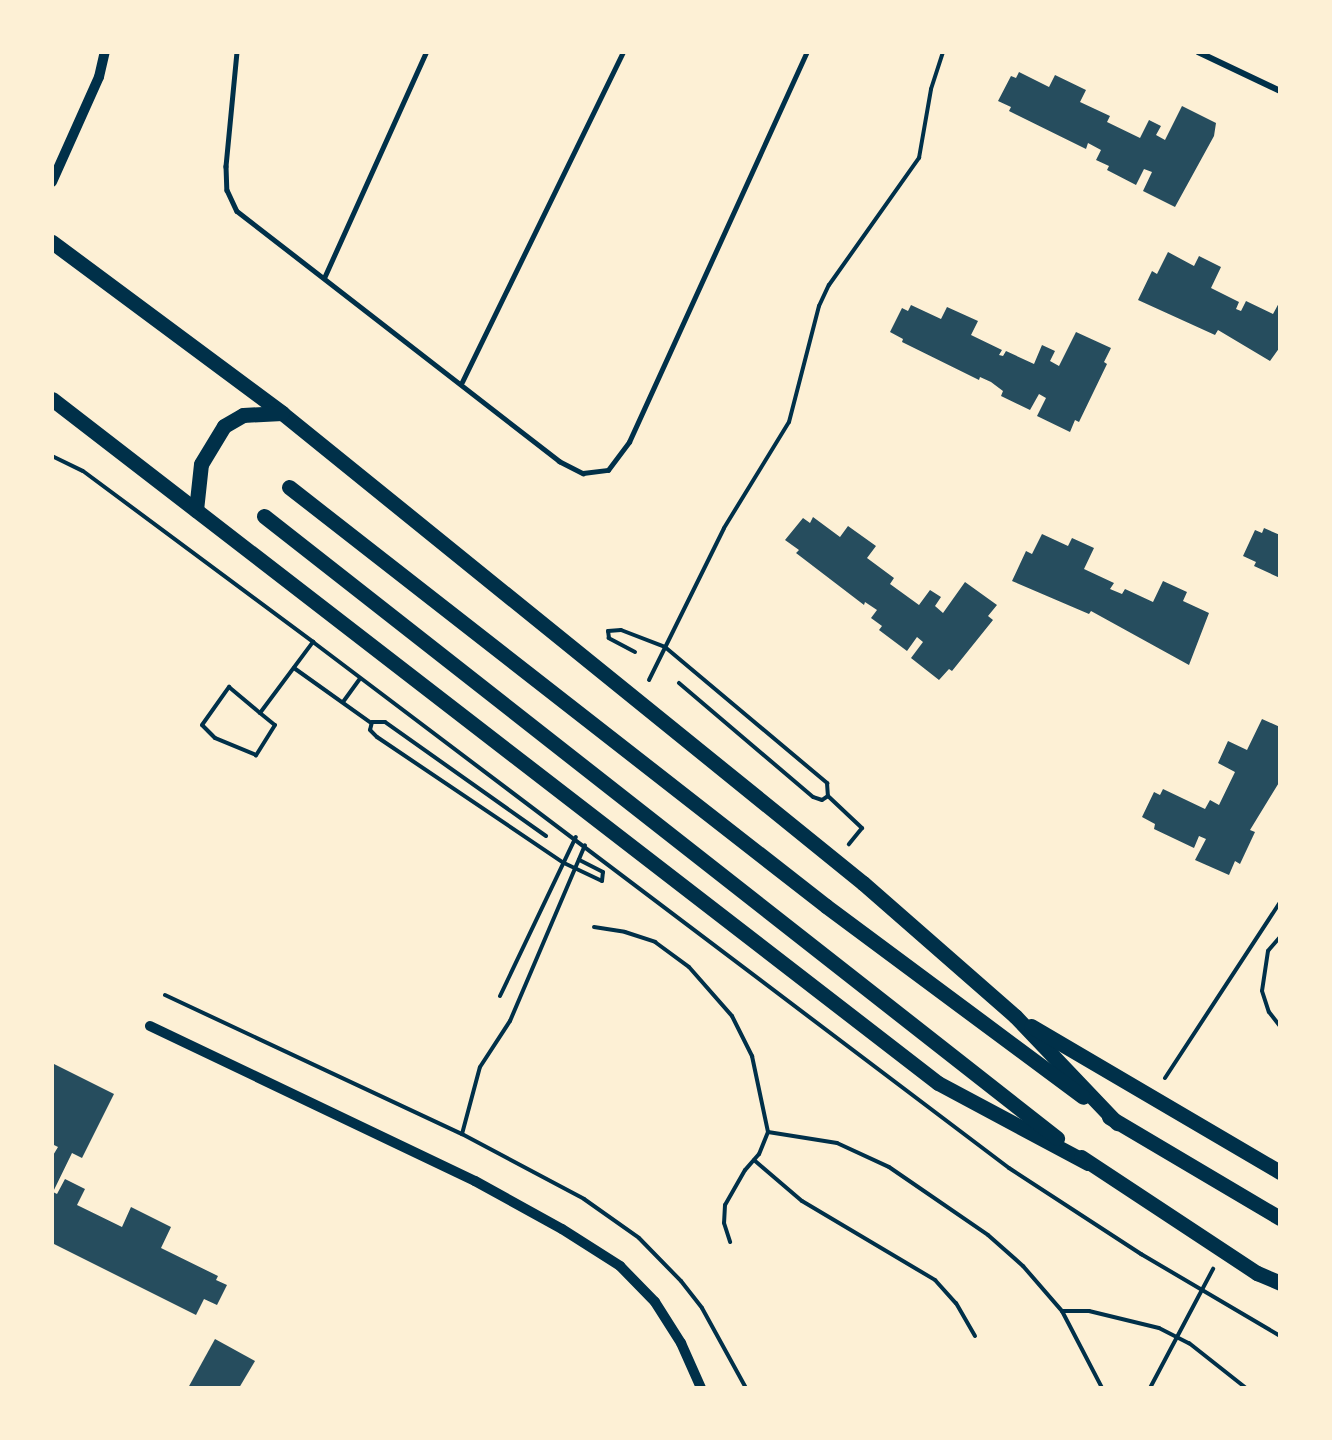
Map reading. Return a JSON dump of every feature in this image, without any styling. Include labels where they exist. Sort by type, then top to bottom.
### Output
[{"type":"main road","points":[[52,242],[282,413],[863,883],[1015,1016],[1118,1123]]},
{"type":"main road","points":[[52,399],[938,1083],[1088,1163],[1257,1273],[1280,1283]]},
{"type":"main road","points":[[196,510],[201,464],[224,426],[243,415],[282,413]]},
{"type":"main road","points":[[289,488],[826,906],[1118,1123],[1280,1218]]},
{"type":"main road","points":[[264,516],[1088,1163]]},
{"type":"main road","points":[[1015,1016],[1280,1172]]},
{"type":"street","points":[[52,182],[99,77],[105,52]]},
{"type":"street","points":[[1198,52],[1280,91]]},
{"type":"street","points":[[150,1026],[475,1181],[562,1229],[620,1266],[655,1302],[681,1343],[700,1388]]},
{"type":"lane","points":[[237,52],[227,190],[237,211],[462,382],[559,460],[584,473],[608,470],[629,441],[806,53]]},
{"type":"lane","points":[[324,278],[426,52]]},
{"type":"lane","points":[[462,382],[623,52]]},
{"type":"path","points":[[724,528],[789,422],[819,306],[829,285],[919,158],[931,89],[943,52]]},
{"type":"path","points":[[52,456],[83,471],[360,678],[343,702]]},
{"type":"path","points":[[635,652],[609,638],[608,631],[621,630],[665,647],[823,779],[830,788],[828,796],[822,800],[813,797],[679,683]]},
{"type":"path","points":[[260,713],[313,642]]},
{"type":"path","points":[[294,668],[371,723],[373,734],[564,863],[602,881],[603,872],[579,860]]},
{"type":"path","points":[[229,687],[260,713],[275,725],[256,755],[215,738],[202,725],[229,687]]},
{"type":"path","points":[[371,723],[380,720],[546,836]]},
{"type":"path","points":[[828,796],[862,828],[848,846]]},
{"type":"path","points":[[462,1134],[480,1067],[510,1021],[585,845]]},
{"type":"path","points":[[1165,1078],[1280,902]]},
{"type":"path","points":[[594,927],[625,932],[655,942],[689,967],[716,995],[732,1016],[752,1056],[768,1132],[754,1160],[725,1205],[724,1223],[730,1242]]},
{"type":"path","points":[[1280,937],[1268,951],[1262,991],[1269,1012],[1280,1026]]},
{"type":"path","points":[[768,1132],[837,1143],[889,1167],[988,1235],[1023,1266],[1062,1311],[1102,1388]]},
{"type":"path","points":[[754,1160],[802,1201],[935,1280],[956,1303],[975,1336]]},
{"type":"path","points":[[1062,1311],[1089,1311],[1159,1328],[1188,1343],[1246,1388]]},
{"type":"building","points":[[1019,72],[1049,87],[1055,75],[1086,90],[1080,102],[1110,116],[1107,122],[1140,138],[1149,120],[1161,126],[1156,135],[1165,140],[1182,106],[1216,123],[1214,136],[1175,207],[1143,191],[1152,172],[1144,169],[1136,185],[1107,170],[1109,166],[1096,160],[1101,150],[1088,143],[1086,149],[1009,111],[1011,107],[998,101],[1011,76],[1016,78]]},
{"type":"building","points":[[1168,252],[1194,266],[1199,256],[1221,267],[1211,288],[1239,302],[1236,309],[1241,311],[1246,301],[1273,314],[1280,301],[1280,347],[1270,361],[1218,330],[1215,335],[1138,300],[1152,271],[1157,274]]},
{"type":"building","points":[[911,305],[941,319],[947,307],[978,321],[971,335],[1002,350],[999,355],[1003,356],[1006,351],[1034,364],[1042,345],[1055,351],[1050,361],[1059,366],[1076,332],[1111,348],[1104,362],[1107,364],[1079,422],[1075,420],[1070,432],[1037,416],[1046,398],[1039,394],[1030,410],[1001,396],[1003,391],[991,382],[980,377],[979,380],[902,342],[903,339],[890,332],[902,308],[908,311]]},
{"type":"building","points":[[813,517],[840,537],[848,526],[876,546],[867,558],[894,578],[890,584],[919,605],[930,590],[941,597],[935,606],[943,613],[965,582],[997,605],[988,616],[993,620],[952,671],[949,669],[939,680],[911,658],[923,642],[917,637],[907,651],[879,630],[882,626],[871,618],[877,610],[865,602],[864,605],[796,553],[799,550],[785,540],[803,518],[810,523]]},
{"type":"building","points":[[1264,528],[1280,535],[1280,578],[1254,566],[1256,562],[1243,556],[1255,530],[1262,533]]},
{"type":"building","points":[[1042,534],[1068,546],[1072,538],[1094,548],[1084,569],[1114,583],[1110,589],[1122,594],[1125,589],[1153,602],[1163,581],[1187,592],[1183,601],[1209,613],[1189,665],[1091,611],[1089,614],[1012,581],[1026,551],[1032,554]]},
{"type":"building","points":[[1262,719],[1280,727],[1280,781],[1250,830],[1255,832],[1240,864],[1235,861],[1229,875],[1195,860],[1206,839],[1199,836],[1194,848],[1154,829],[1155,824],[1142,817],[1154,792],[1160,795],[1163,789],[1205,809],[1210,800],[1219,805],[1235,772],[1218,763],[1228,741],[1247,750]]},
{"type":"building","points":[[52,1063],[114,1094],[82,1158],[72,1153],[53,1192],[57,1194],[65,1179],[85,1189],[77,1205],[122,1227],[131,1207],[171,1227],[161,1248],[218,1276],[216,1280],[227,1285],[217,1305],[204,1299],[196,1315],[52,1243],[52,1157],[58,1147],[52,1144]]},
{"type":"building","points":[[215,1339],[255,1361],[239,1388],[188,1388]]}]
